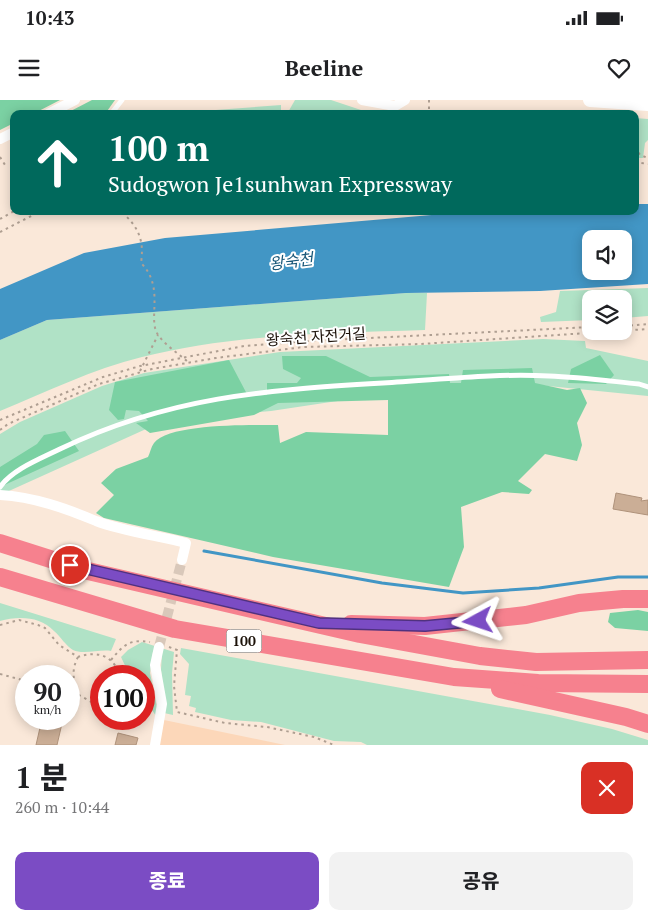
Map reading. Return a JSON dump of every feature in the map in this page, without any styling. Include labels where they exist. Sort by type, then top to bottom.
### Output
[{"type":"highway","name":"100","points":[[0,543],[88,571],[360,634],[480,656],[536,662],[648,660]]},
{"type":"highway","name":"100","points":[[0,577],[175,629],[454,677],[538,682],[648,684]]},
{"type":"highway","points":[[319,623],[425,626],[526,615],[578,604],[623,599],[648,599]]},
{"type":"highway","points":[[454,677],[626,717],[648,724]]},
{"type":"street","points":[[56,110],[75,100]]},
{"type":"street","points":[[362,100],[395,106],[404,100]]},
{"type":"street","points":[[590,100],[648,104]]},
{"type":"street","points":[[0,495],[39,501],[68,511],[77,512],[96,521],[186,543],[182,560]]},
{"type":"street","points":[[155,745],[162,704],[155,666],[158,645]]},
{"type":"lane","points":[[114,110],[122,100]]},
{"type":"lane","points":[[0,487],[6,478],[43,458],[121,423],[190,403],[244,393],[486,376],[548,376],[639,384],[648,387]]},
{"type":"path","points":[[0,157],[7,168]]},
{"type":"path","points":[[0,232],[33,215]]},
{"type":"path","points":[[126,215],[135,225],[143,246],[141,263],[148,271],[156,294],[155,324],[158,335],[189,363]]},
{"type":"path","points":[[632,325],[648,324]]},
{"type":"path","points":[[0,420],[103,377],[143,365],[244,346],[582,327]]},
{"type":"path","name":"왕숙천 자전거길","points":[[0,430],[8,424],[99,384],[140,372],[189,363],[303,347],[421,344],[648,329]]},
{"type":"path","points":[[140,372],[158,335]]},
{"type":"path","points":[[0,625],[19,620],[38,624],[45,628],[59,645],[78,657],[95,654],[111,660],[114,665]]},
{"type":"path","points":[[111,660],[128,643],[136,640],[177,650],[174,686],[177,712],[225,723],[268,727],[314,737],[334,745]]},
{"type":"path","points":[[74,665],[78,657]]},
{"type":"path","points":[[0,674],[15,679]]},
{"type":"shaded area","points":[[164,720],[285,745],[159,745]]},
{"type":"green space","points":[[0,100],[60,100],[41,110],[10,110],[10,125],[0,130]]},
{"type":"green space","points":[[92,100],[115,100],[108,110],[73,110]]},
{"type":"green space","points":[[295,100],[331,100],[361,110],[289,110]]},
{"type":"green space","points":[[281,105],[281,110],[215,110]]},
{"type":"green space","points":[[639,118],[648,119],[648,140],[645,143],[643,158],[639,158]]},
{"type":"green space","points":[[648,288],[648,316],[632,317],[632,290],[589,290]]},
{"type":"green space","points":[[582,290],[582,320],[541,322],[540,317],[556,312],[560,291]]},
{"type":"green space","points":[[427,293],[425,330],[282,336],[177,349],[106,368],[0,411],[0,340],[47,320]]},
{"type":"green space","points":[[543,339],[585,341],[586,348],[648,361],[648,396],[518,383],[457,383],[271,411],[166,420],[0,495],[0,434],[20,422],[102,386],[144,373],[280,352]]},
{"type":"green space","points":[[600,355],[614,375],[606,384],[568,383],[571,369]]},
{"type":"green space","points":[[282,356],[326,356],[370,377],[449,374],[450,383],[461,383],[463,370],[532,368],[535,383],[567,390],[580,388],[587,403],[577,423],[582,445],[577,461],[545,454],[518,481],[532,490],[529,494],[502,492],[461,507],[464,547],[449,587],[273,557],[104,518],[96,513],[114,495],[101,483],[116,469],[148,457],[154,443],[163,436],[176,432],[212,426],[278,425],[280,443],[306,432],[388,435],[388,400],[278,403],[254,415],[150,433],[136,423],[148,421],[139,411],[126,410],[124,419],[118,420],[109,410],[115,382],[229,360],[248,396],[267,395],[267,383],[297,383],[301,378],[283,369]]},
{"type":"green space","points":[[65,431],[79,451],[0,487],[0,467],[37,444],[44,435]]},
{"type":"green space","points":[[0,603],[116,639],[111,651],[87,652],[73,650],[42,622],[21,618],[0,621]]},
{"type":"green space","points":[[638,610],[648,612],[648,631],[615,628],[608,622],[610,613]]},
{"type":"green space","points":[[142,642],[174,652],[172,673],[173,715],[164,713],[161,669],[162,654],[153,652],[151,665],[125,665],[121,657],[128,650]]},
{"type":"green space","points":[[181,648],[550,715],[612,729],[648,740],[648,745],[367,745],[361,742],[334,741],[261,722],[231,720],[195,712],[196,708],[189,706],[191,696],[185,695],[189,664],[180,654]]},
{"type":"green space","points":[[155,697],[157,707],[156,716],[155,714]]},
{"type":"water","name":"왕숙천","points":[[639,204],[648,204],[648,284],[540,291],[406,293],[47,320],[0,340],[0,289],[84,253],[165,238],[432,215],[639,215]]},
{"type":"building","points":[[616,493],[642,498],[641,501],[648,500],[648,515],[613,509]]},
{"type":"building","points":[[39,730],[60,730],[57,745],[36,745]]},
{"type":"building","points":[[118,733],[138,738],[136,745],[115,745]]},
{"type":"waterway","points":[[204,551],[382,583],[463,593],[539,588],[618,577],[648,577]]},
{"type":"tunnel","points":[[159,647],[182,560]]},
{"type":"route","points":[[70,565],[88,571],[319,623],[425,626],[478,621]]}]
